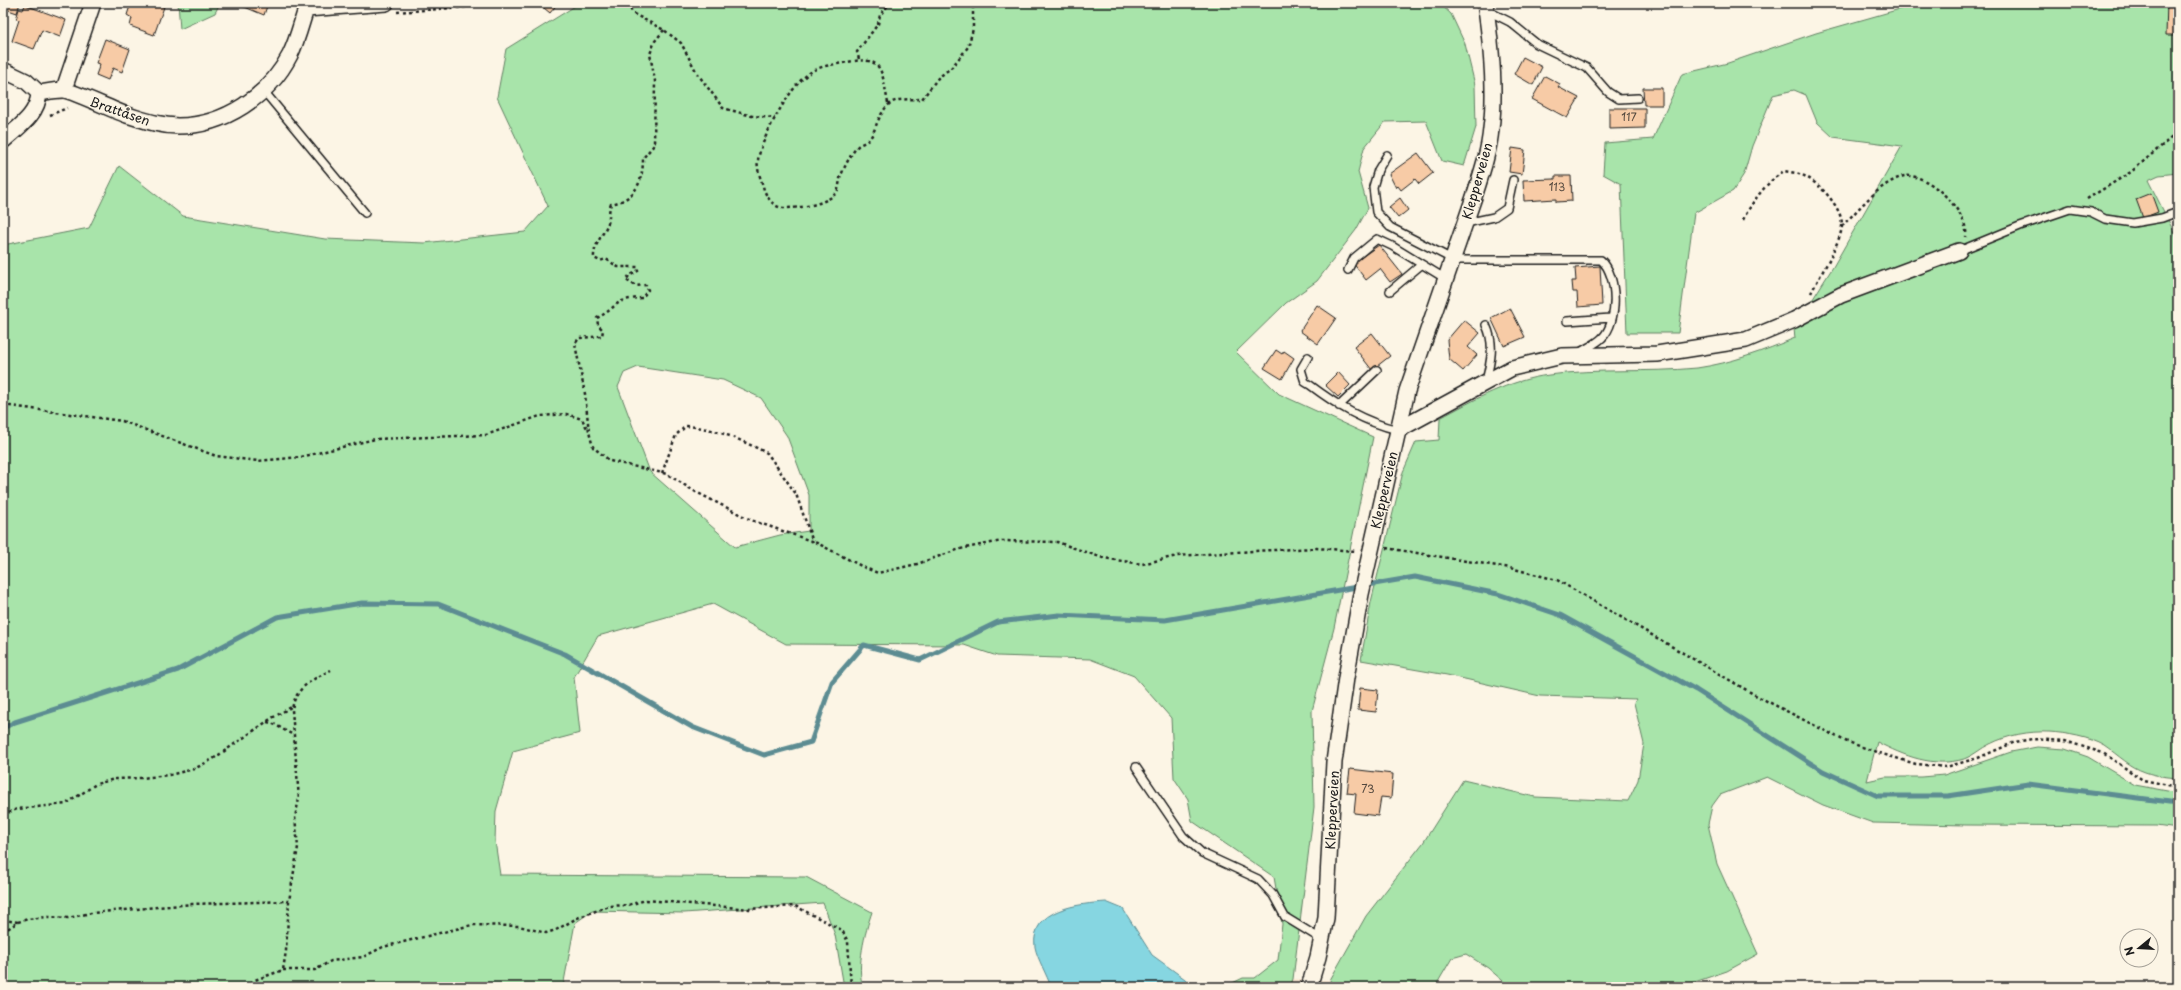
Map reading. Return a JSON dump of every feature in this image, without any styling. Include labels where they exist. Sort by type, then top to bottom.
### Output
[{"type":"street","points":[[39,93],[64,89],[93,3]]},
{"type":"street","name":"Klepperveien","points":[[1309,987],[1322,940],[1328,896],[1334,762],[1346,678],[1361,594],[1407,391],[1418,356],[1454,260],[1483,171],[1491,128],[1491,76],[1483,5]]},
{"type":"street","name":"Brattåsen","points":[[64,89],[109,109],[150,122],[178,126],[205,123],[230,114],[255,98],[276,77],[290,55],[306,6],[391,8]]},
{"type":"street","points":[[3,70],[26,81],[39,93]]},
{"type":"street","points":[[3,141],[32,115],[37,106],[39,93]]},
{"type":"street","points":[[1398,430],[1512,368],[1541,360],[1575,355],[1657,354],[1746,340],[1794,320],[1841,296],[1959,251]]},
{"type":"lane","points":[[1483,5],[1510,22],[1537,44],[1587,68],[1608,92],[1619,99],[1638,98]]},
{"type":"lane","points":[[263,90],[365,213]]},
{"type":"lane","points":[[1387,155],[1378,170],[1373,187],[1376,212],[1390,227],[1454,260],[1601,260],[1607,266],[1613,286],[1614,298],[1611,318],[1603,338],[1575,355]]},
{"type":"lane","points":[[1466,223],[1494,217],[1507,208],[1513,180]]},
{"type":"lane","points":[[1959,251],[2020,226],[2070,209],[2091,212],[2105,219],[2133,223],[2162,218],[2178,212]]},
{"type":"lane","points":[[1348,270],[1354,258],[1377,239],[1392,246],[1447,280]]},
{"type":"lane","points":[[1390,291],[1421,265]]},
{"type":"lane","points":[[1567,321],[1611,318]]},
{"type":"lane","points":[[1486,325],[1492,345],[1492,360],[1486,381]]},
{"type":"lane","points":[[1308,357],[1301,369],[1305,382],[1339,406],[1377,425],[1398,430]]},
{"type":"lane","points":[[1339,406],[1377,370]]},
{"type":"lane","points":[[1136,767],[1183,836],[1193,846],[1214,859],[1258,879],[1273,895],[1285,917],[1322,940]]},
{"type":"path","points":[[391,8],[467,7],[480,3]]},
{"type":"path","points":[[629,3],[632,13],[664,30],[681,44],[697,73],[723,108],[752,116],[775,118]]},
{"type":"path","points":[[859,59],[857,52],[870,36],[878,24],[884,9],[890,3]]},
{"type":"path","points":[[888,103],[882,72],[877,63],[859,59],[825,66],[806,75],[775,118],[762,142],[757,162],[766,195],[773,204],[783,208],[799,207],[834,196],[838,191],[839,177],[847,163],[858,146],[869,140],[881,114],[888,103],[896,100],[922,99],[938,78],[965,53],[973,29],[973,3]]},
{"type":"path","points":[[664,30],[655,41],[650,54],[655,81],[654,145],[643,158],[643,176],[633,194],[625,201],[611,204],[608,213],[609,222],[599,236],[598,245],[594,254],[594,258],[600,261],[606,259],[618,267],[638,267],[638,271],[629,276],[626,280],[636,286],[646,285],[648,290],[642,298],[625,298],[619,301],[614,304],[607,313],[597,318],[598,325],[603,330],[602,336],[579,338],[575,344],[585,394],[589,432],[593,447],[610,461],[662,473],[751,520],[813,542],[878,573],[918,564],[960,549],[1002,541],[1057,542],[1103,558],[1142,564],[1177,556],[1316,548],[1408,550],[1510,568],[1557,580],[1757,696],[1845,741],[1879,753],[1916,764],[1946,767],[1972,760],[2015,742],[2032,739],[2065,741],[2103,753],[2142,780],[2178,787]]},
{"type":"path","points":[[46,117],[66,108],[74,109]]},
{"type":"path","points":[[2070,209],[2132,172],[2178,132]]},
{"type":"path","points":[[1743,220],[1748,209],[1769,181],[1784,171],[1802,175],[1818,184],[1835,206],[1842,226]]},
{"type":"path","points":[[1794,320],[1811,294],[1842,226],[1889,182],[1903,176],[1916,178],[1937,189],[1962,214],[1967,230],[1966,238],[1959,251]]},
{"type":"path","points":[[3,405],[122,421],[216,456],[258,460],[301,457],[375,439],[486,435],[540,416],[566,414],[582,419],[589,432]]},
{"type":"path","points":[[662,473],[676,435],[686,426],[706,428],[738,439],[767,453],[770,457],[796,494],[813,542]]},
{"type":"path","points":[[283,970],[286,951],[289,902],[298,847],[295,816],[299,799],[293,706],[295,697],[300,689],[331,670]]},
{"type":"path","points":[[3,815],[16,809],[66,804],[96,784],[116,779],[169,775],[194,769],[213,759],[293,706]]},
{"type":"path","points":[[267,722],[274,723],[288,733],[295,735]]},
{"type":"path","points":[[246,987],[256,980],[283,970],[315,970],[331,961],[363,957],[383,947],[472,925],[519,926],[546,933],[556,930],[577,918],[609,906],[628,905],[646,900],[749,909],[795,906],[842,930],[848,942],[851,987]]},
{"type":"path","points":[[3,920],[18,922],[48,916],[68,918],[91,913],[192,904],[289,902]]},
{"type":"path","points":[[3,932],[18,922]]},
{"type":"shaded area","points":[[1293,979],[1330,980],[1332,987],[1290,987]]},
{"type":"green space","points":[[178,3],[220,3],[215,13],[180,29]]},
{"type":"green space","points":[[580,3],[1439,3],[1451,14],[1465,44],[1475,85],[1476,127],[1464,166],[1442,161],[1426,121],[1385,122],[1364,148],[1358,172],[1368,208],[1356,230],[1317,281],[1286,303],[1236,352],[1279,394],[1373,437],[1334,628],[1312,711],[1314,807],[1293,979],[1290,987],[1224,987],[1243,978],[1255,978],[1278,960],[1282,924],[1274,877],[1192,821],[1188,799],[1174,778],[1171,718],[1134,676],[1090,659],[997,656],[964,645],[786,644],[713,604],[598,636],[574,677],[580,733],[513,751],[496,811],[495,841],[500,875],[806,877],[872,912],[862,950],[860,970],[863,987],[844,987],[835,935],[823,903],[684,913],[592,911],[575,923],[563,987],[3,987],[3,245],[89,228],[119,166],[183,216],[325,239],[424,243],[525,232],[548,206],[497,97],[506,49]],"holes":[[[638,367],[723,380],[761,398],[787,436],[809,495],[809,531],[780,535],[735,547],[650,472],[618,387],[624,373]]]},
{"type":"green space","points":[[1921,3],[2178,3],[2178,173],[2159,175],[2148,180],[2178,240],[2178,778],[2157,775],[2140,770],[2129,764],[2105,746],[2092,740],[2070,734],[2041,732],[2019,734],[2004,738],[1967,758],[1942,762],[1908,756],[1877,742],[1867,781],[1885,777],[1921,777],[1944,775],[2011,752],[2037,747],[2065,749],[2088,757],[2135,785],[2178,793],[2178,829],[2156,826],[1873,823],[1823,805],[1767,777],[1720,795],[1712,806],[1708,824],[1717,864],[1758,954],[1727,971],[1680,987],[1510,987],[1488,968],[1466,954],[1452,958],[1435,987],[1332,987],[1330,980],[1366,916],[1423,843],[1463,780],[1535,797],[1628,801],[1638,780],[1644,744],[1634,703],[1637,699],[1540,696],[1447,675],[1361,660],[1371,602],[1403,472],[1416,442],[1439,440],[1440,418],[1466,404],[1520,381],[1567,373],[1660,370],[1710,366],[1735,360],[1795,338],[1794,329],[1833,267],[1902,146],[1833,137],[1817,122],[1806,95],[1794,90],[1773,95],[1752,146],[1744,174],[1733,191],[1694,213],[1678,333],[1627,333],[1621,184],[1603,174],[1605,143],[1653,139],[1682,74],[1728,63],[1816,33]]},
{"type":"water","points":[[1106,902],[1123,909],[1152,955],[1196,987],[1051,987],[1035,947],[1036,934],[1040,924],[1048,916],[1071,907],[1083,904]]},
{"type":"building","points":[[3,3],[20,3],[17,13],[3,8]]},
{"type":"building","points":[[131,3],[162,3],[161,6],[164,7],[154,35],[130,26],[132,18],[127,15]]},
{"type":"building","points":[[235,3],[268,3],[264,15]]},
{"type":"building","points":[[538,3],[558,3],[550,13]]},
{"type":"building","points":[[2167,3],[2178,3],[2178,35],[2166,35]]},
{"type":"building","points":[[25,5],[66,20],[60,37],[42,30],[34,49],[12,41],[19,20],[16,19],[19,9],[23,10]]},
{"type":"building","points":[[105,39],[130,49],[122,72],[113,68],[108,80],[96,75],[100,64],[96,63]]},
{"type":"building","points":[[1523,57],[1542,67],[1533,85],[1514,74]]},
{"type":"building","points":[[1545,76],[1560,84],[1558,87],[1579,98],[1567,118],[1532,99]]},
{"type":"building","points":[[1643,88],[1662,88],[1662,105],[1644,105]]},
{"type":"building","points":[[1609,108],[1645,108],[1645,128],[1609,129]]},
{"type":"building","points":[[1512,148],[1525,150],[1522,174],[1509,172]]},
{"type":"building","points":[[1418,153],[1433,173],[1419,184],[1415,179],[1401,190],[1398,186],[1396,188],[1389,174]]},
{"type":"building","points":[[1555,176],[1571,176],[1572,201],[1556,202],[1556,199],[1524,201],[1523,180],[1555,179]]},
{"type":"building","points":[[2151,193],[2158,212],[2143,218],[2136,199]]},
{"type":"building","points":[[1400,198],[1408,210],[1398,218],[1389,207]]},
{"type":"building","points":[[1379,245],[1402,274],[1390,282],[1380,269],[1366,280],[1353,263]]},
{"type":"building","points":[[1600,266],[1602,305],[1578,307],[1577,292],[1573,292],[1572,281],[1576,281],[1575,268]]},
{"type":"building","points":[[1317,305],[1336,318],[1318,344],[1300,331]]},
{"type":"building","points":[[1510,308],[1525,337],[1504,346],[1491,318]]},
{"type":"building","points":[[1464,320],[1480,333],[1468,347],[1477,355],[1463,371],[1449,359],[1447,340]]},
{"type":"building","points":[[1372,333],[1390,356],[1372,370],[1354,347]]},
{"type":"building","points":[[1276,350],[1282,354],[1284,351],[1294,358],[1282,379],[1264,368]]},
{"type":"building","points":[[1338,372],[1350,385],[1338,397],[1325,385]]},
{"type":"building","points":[[1360,688],[1378,690],[1376,712],[1358,710]]},
{"type":"building","points":[[1350,769],[1393,774],[1391,798],[1381,797],[1378,816],[1354,813],[1356,794],[1347,793]]},
{"type":"waterway","points":[[3,728],[15,722],[178,670],[277,617],[362,603],[438,604],[565,654],[692,727],[764,755],[811,742],[832,682],[864,645],[920,660],[998,622],[1059,615],[1165,620],[1415,577],[1498,594],[1560,615],[1696,690],[1823,771],[1878,796],[1948,796],[2028,784],[2178,803]]}]
